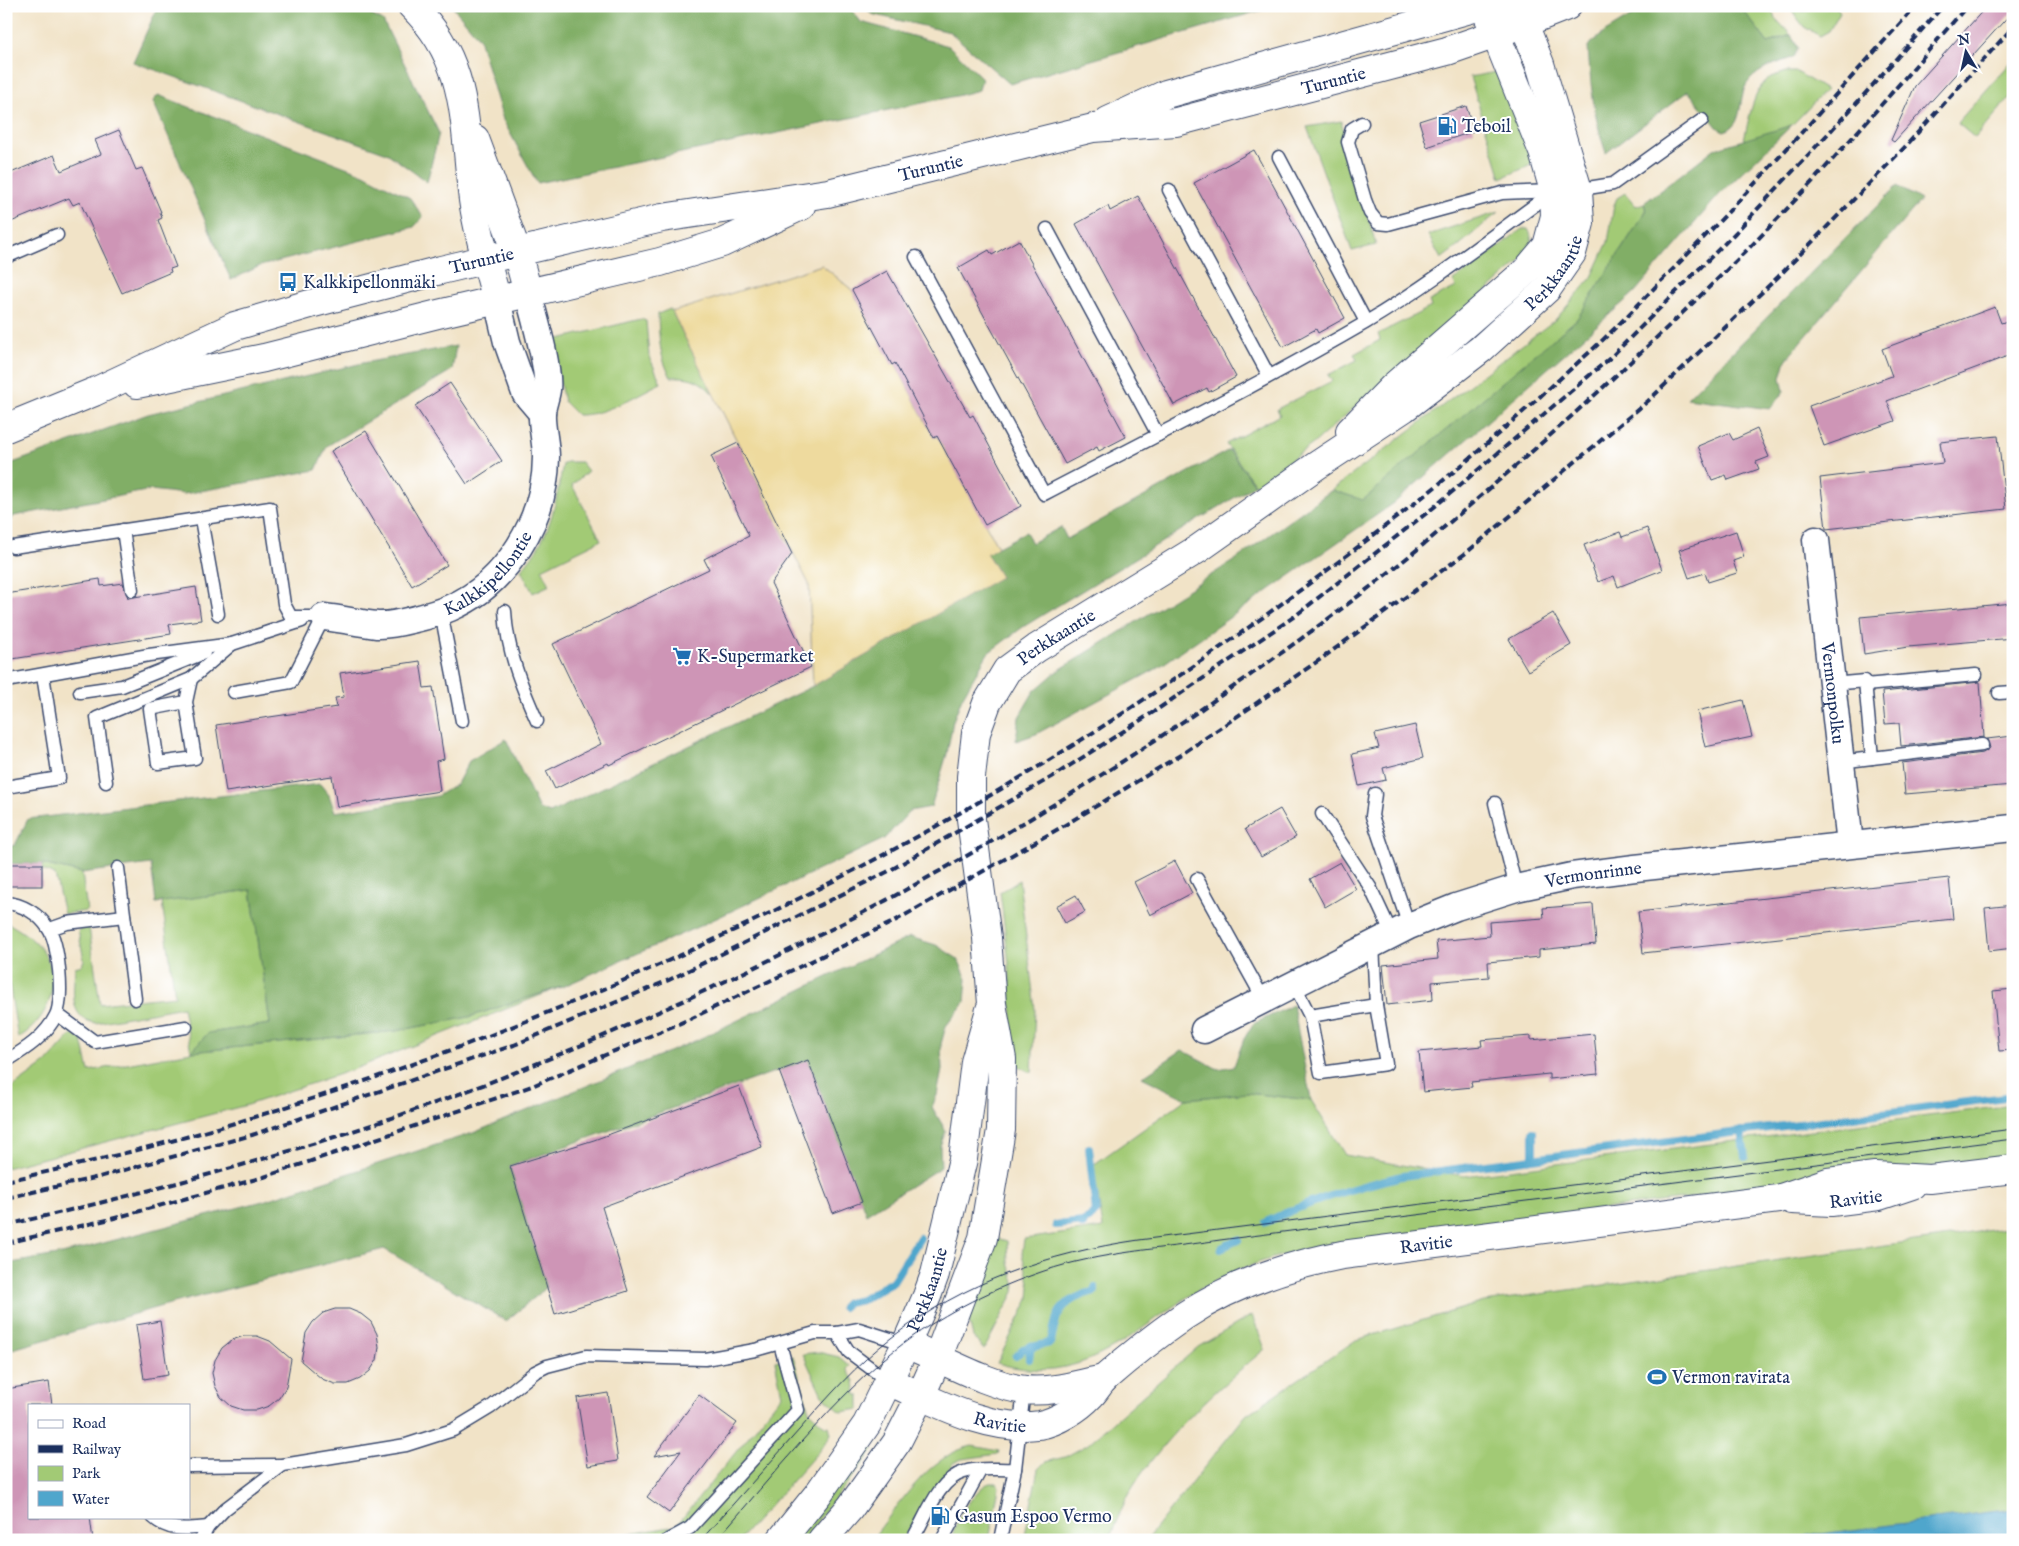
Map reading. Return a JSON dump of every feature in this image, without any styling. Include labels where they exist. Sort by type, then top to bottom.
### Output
[{"type":"main road","points":[[412,6],[429,23],[443,43],[454,68],[466,117],[493,183],[517,252],[528,293]]},
{"type":"main road","points":[[1483,6],[1524,24]]},
{"type":"main road","name":"Turuntie","points":[[1093,128],[1166,94],[1483,6]]},
{"type":"main road","name":"Perkkaantie","points":[[822,1540],[850,1508],[887,1458],[921,1395],[938,1357],[983,1238],[999,1139],[1002,1059],[992,1004],[987,938],[972,819],[970,776],[976,734],[987,703],[1007,670],[1037,648],[1198,549],[1316,466],[1404,408],[1481,349],[1547,288],[1572,253],[1580,223],[1566,190],[1543,152],[1483,6]]},
{"type":"main road","name":"Turuntie","points":[[6,428],[94,392],[235,326],[310,304],[485,259],[662,218],[828,193],[1093,128],[1176,122],[1447,50],[1524,24],[1567,6]]},
{"type":"main road","name":"Perkkaantie","points":[[1524,24],[1540,64],[1566,190]]},
{"type":"main road","points":[[466,117],[473,198],[485,259],[497,300]]},
{"type":"main road","name":"Turuntie","points":[[94,392],[264,358],[660,262],[722,243],[828,193]]},
{"type":"main road","name":"Perkkaantie","points":[[781,1540],[818,1494],[867,1424],[906,1344],[935,1274],[963,1159],[975,1062],[992,1004]]},
{"type":"main road","name":"Ravitie","points":[[888,1381],[960,1412],[990,1421],[1020,1426],[1042,1425],[1074,1410],[1091,1395],[1104,1379],[1151,1340],[1201,1306],[1256,1278],[1297,1264],[1342,1255],[1778,1198],[1828,1182],[1876,1176],[1930,1179],[2013,1169]]},
{"type":"main road","name":"Ravitie","points":[[906,1344],[1000,1384],[1024,1390],[1049,1390],[1104,1379]]},
{"type":"street","name":"Kalkkipellontie","points":[[324,617],[378,625],[441,612],[459,605],[484,589],[505,566],[522,542],[534,518],[542,492],[546,458],[542,413],[548,388],[528,293]]},
{"type":"street","points":[[497,300],[507,342],[526,393],[542,413]]},
{"type":"street","name":"Vermonpolku","points":[[1816,540],[1850,844]]},
{"type":"street","name":"Vermonrinne","points":[[1204,1030],[1391,935],[1456,907],[1516,888],[1599,872],[2013,828]]},
{"type":"lane","points":[[1362,122],[1352,129],[1348,142],[1370,213],[1378,222],[1388,224],[1502,193],[1566,190],[1613,184],[1702,120]]},
{"type":"lane","points":[[1278,157],[1366,322]]},
{"type":"lane","points":[[1169,190],[1270,376]]},
{"type":"lane","points":[[916,257],[1044,494],[1270,376],[1366,322],[1566,190]]},
{"type":"lane","points":[[1047,229],[1158,434]]},
{"type":"lane","points":[[6,257],[57,235]]},
{"type":"lane","points":[[13,548],[270,508],[284,604],[290,617],[324,617]]},
{"type":"lane","points":[[201,519],[218,614]]},
{"type":"lane","points":[[123,530],[132,590]]},
{"type":"lane","points":[[505,611],[506,633],[515,671],[537,721]]},
{"type":"lane","points":[[441,612],[462,720]]},
{"type":"lane","points":[[80,692],[122,686],[183,660],[292,624],[324,617]]},
{"type":"lane","points":[[234,692],[290,682],[324,617]]},
{"type":"lane","points":[[6,681],[149,655],[232,644]]},
{"type":"lane","points":[[106,782],[98,718],[191,679],[232,644]]},
{"type":"lane","points":[[6,787],[58,778],[43,675]]},
{"type":"lane","points":[[1865,686],[1976,675]]},
{"type":"lane","points":[[186,702],[150,709],[158,763],[195,758],[186,702],[191,679]]},
{"type":"lane","points":[[1832,684],[1864,681],[1872,758]]},
{"type":"lane","points":[[1999,693],[2013,692]]},
{"type":"lane","points":[[1840,762],[1982,745]]},
{"type":"lane","points":[[1294,985],[1310,1016],[1321,1073],[1386,1064],[1376,1005],[1391,935],[1372,816],[1375,794]]},
{"type":"lane","points":[[1495,803],[1516,888]]},
{"type":"lane","points":[[1322,814],[1370,887],[1391,935]]},
{"type":"lane","points":[[118,868],[135,999]]},
{"type":"lane","points":[[1197,879],[1264,1000]]},
{"type":"lane","points":[[6,903],[15,904],[36,914],[50,929],[61,988],[57,1014],[34,1044],[6,1061]]},
{"type":"lane","points":[[50,929],[74,922],[124,916]]},
{"type":"lane","points":[[1310,1016],[1376,1005]]},
{"type":"lane","points":[[57,1014],[95,1042],[186,1027]]},
{"type":"lane","points":[[190,1466],[283,1465],[406,1445],[454,1430],[491,1408],[536,1372],[547,1366],[586,1356],[706,1359],[780,1344],[815,1333],[837,1333],[859,1329],[906,1344]]},
{"type":"lane","points":[[837,1333],[849,1352],[888,1381]]},
{"type":"lane","points":[[668,1540],[690,1528],[798,1410],[780,1344]]},
{"type":"lane","points":[[1000,1540],[1015,1469],[1024,1390]]},
{"type":"lane","points":[[201,1540],[208,1527],[225,1509],[283,1465]]},
{"type":"lane","points":[[915,1540],[915,1535],[943,1486],[952,1478],[965,1472],[1015,1469]]},
{"type":"lane","points":[[942,1540],[980,1471]]},
{"type":"lane","points":[[153,1518],[163,1527],[180,1529],[208,1527]]},
{"type":"green space","points":[[158,6],[354,6],[383,21],[439,133],[427,182],[387,153],[133,62]]},
{"type":"green space","points":[[452,6],[849,6],[861,22],[949,46],[982,78],[979,90],[956,96],[537,183],[503,120],[479,38]]},
{"type":"green space","points":[[865,6],[1276,6],[1010,84],[950,32],[871,14]]},
{"type":"green space","points":[[1648,6],[1740,6],[1768,43],[1791,35],[1798,48],[1794,57],[1764,69],[1753,76],[1745,87],[1738,117],[1731,128],[1724,131],[1718,128],[1688,91],[1606,153],[1598,127],[1593,100],[1588,46],[1605,32]]},
{"type":"green space","points":[[1740,6],[1768,6],[1776,19],[1791,35],[1768,43]]},
{"type":"green space","points":[[1788,6],[1801,6],[1803,12],[1813,6],[1836,6],[1840,12],[1829,31],[1820,36],[1804,27]]},
{"type":"green space","points":[[2013,60],[2013,94],[1975,138],[1957,123]]},
{"type":"green space","points":[[1496,72],[1534,159],[1529,166],[1501,178],[1470,77]]},
{"type":"green space","points":[[1786,72],[1797,72],[1826,90],[1792,125],[1743,142],[1755,97],[1759,89],[1771,77]]},
{"type":"green space","points":[[158,95],[364,174],[410,198],[423,217],[414,227],[260,266],[231,280],[153,101]]},
{"type":"green space","points":[[1341,121],[1376,245],[1352,251],[1307,127]]},
{"type":"green space","points":[[1792,125],[1719,195],[1634,293],[1394,503],[1156,669],[1036,734],[1016,741],[1019,717],[1034,691],[1056,672],[1235,560],[1332,490],[1363,500],[1577,319],[1646,211],[1644,203],[1714,149]]},
{"type":"green space","points":[[1897,186],[1921,200],[1786,360],[1781,378],[1784,391],[1770,409],[1687,398]]},
{"type":"green space","points":[[1625,193],[1636,206],[1644,203],[1646,211],[1577,319],[1363,501],[1332,490],[1556,319],[1592,277],[1608,242],[1614,205],[1617,198]]},
{"type":"green space","points":[[1499,212],[1456,248],[1441,259],[1428,235]]},
{"type":"green space","points":[[1522,229],[1528,229],[1531,241],[1522,260],[1313,444],[1255,485],[1226,444],[1280,415],[1277,409],[1332,381],[1328,375],[1357,360],[1354,354],[1380,340],[1378,334],[1431,307],[1429,301],[1456,287],[1453,281]]},
{"type":"green space","points":[[670,309],[714,395],[700,382],[690,378],[671,377],[660,347],[658,314]]},
{"type":"green space","points":[[641,319],[646,321],[649,356],[661,383],[620,404],[599,412],[577,415],[564,402],[551,341]]},
{"type":"green space","points":[[456,346],[452,370],[327,446],[316,470],[184,494],[151,490],[14,516],[6,526],[7,465],[148,414],[363,363]]},
{"type":"green space","points":[[1229,450],[1255,485],[1023,627],[988,653],[962,698],[953,721],[947,754],[931,807],[910,811],[884,839],[702,925],[564,986],[469,1017],[396,1031],[191,1052],[208,1033],[270,1024],[251,890],[156,903],[151,864],[82,873],[42,864],[6,864],[6,847],[15,845],[28,819],[320,784],[329,795],[335,812],[437,796],[457,784],[469,761],[506,739],[539,809],[550,813],[813,686],[1000,577],[987,553],[1026,532],[1032,543],[1061,527],[1067,539]]},
{"type":"green space","points":[[567,462],[581,462],[588,471],[572,485],[601,540],[542,569],[550,585],[533,593],[521,570],[531,558],[545,533],[554,507],[563,464]]},
{"type":"green space","points":[[42,864],[82,873],[87,911],[64,914],[55,875],[42,870]]},
{"type":"green space","points":[[1019,880],[1035,1009],[1032,1073],[1018,1066],[1013,1043],[1009,964],[1000,892]]},
{"type":"green space","points":[[251,890],[270,1024],[208,1033],[192,1052],[396,1031],[469,1017],[564,986],[352,1070],[247,1105],[6,1168],[6,1092],[46,1063],[72,1034],[82,1040],[89,1071],[191,1052],[183,1007],[96,1023],[80,1016],[74,1002],[75,967],[82,965],[84,960],[78,930],[89,927],[100,1004],[175,996],[162,902]]},
{"type":"green space","points":[[6,922],[24,933],[39,946],[47,958],[53,981],[52,992],[43,1014],[28,1031],[18,1038],[6,963]]},
{"type":"green space","points":[[910,937],[936,945],[958,959],[967,979],[965,1002],[946,1026],[941,1044],[942,1070],[937,1095],[932,1107],[946,1131],[940,1146],[941,1167],[866,1214],[808,1060],[510,1166],[547,1287],[506,1321],[384,1249],[162,1306],[6,1351],[6,1264],[62,1254],[263,1201],[473,1133],[695,1041]]},
{"type":"green space","points":[[1293,1005],[1311,1100],[1247,1093],[1186,1099],[1142,1077],[1182,1050],[1218,1069],[1234,1066],[1244,1039],[1253,1024]]},
{"type":"green space","points":[[1247,1093],[1311,1100],[1345,1155],[1464,1176],[2013,1105],[2013,1157],[1321,1246],[1259,1262],[1215,1281],[1114,1347],[1088,1360],[1061,1368],[1031,1369],[997,1363],[1029,1299],[1030,1286],[1022,1254],[1024,1239],[1103,1228],[1093,1165],[1186,1099]]},
{"type":"green space","name":"Vermon ravirata","points":[[2013,1227],[2013,1540],[1146,1540],[1246,1415],[1356,1340],[1484,1302]]},
{"type":"green space","points":[[996,1238],[1007,1241],[1008,1262],[1015,1285],[1014,1292],[984,1350],[973,1337],[967,1313],[971,1312],[971,1306]]},
{"type":"green space","points":[[1252,1315],[1265,1349],[1211,1396],[1177,1430],[1146,1467],[1129,1493],[1109,1540],[1024,1540],[1038,1469],[1045,1462],[1065,1457],[1087,1445],[1198,1347]]},
{"type":"green space","points":[[818,1352],[839,1357],[850,1366],[847,1369],[854,1381],[856,1395],[859,1395],[859,1409],[841,1412],[822,1395],[803,1354]]},
{"type":"green space","points":[[793,1356],[809,1411],[826,1427],[829,1426],[831,1434],[819,1451],[739,1540],[595,1540],[676,1526],[782,1395],[775,1361]]},
{"type":"green space","points":[[867,1443],[874,1449],[866,1460],[821,1516],[805,1540],[794,1540]]},
{"type":"green space","points":[[972,1446],[999,1451],[998,1454],[962,1459],[953,1463],[902,1540],[871,1540],[928,1471],[956,1451]]},
{"type":"green space","points":[[990,1483],[997,1483],[999,1487],[989,1540],[952,1540],[956,1526],[966,1507],[978,1491]]},
{"type":"sand","points":[[822,265],[852,290],[892,364],[895,363],[934,438],[937,436],[998,547],[987,554],[1001,577],[813,686],[809,584],[672,312]]},
{"type":"water","points":[[2013,1509],[2013,1540],[1775,1540]]},
{"type":"building","points":[[1987,6],[2013,6],[2013,11],[1894,142],[1891,140],[1915,86]]},
{"type":"building","points":[[1466,106],[1474,131],[1427,147],[1419,121]]},
{"type":"building","points":[[119,130],[136,170],[142,168],[161,212],[162,218],[158,220],[176,267],[170,269],[171,272],[122,293],[80,202],[73,205],[69,198],[6,224],[6,175],[54,155],[61,171],[101,154],[95,140]]},
{"type":"building","points":[[1254,150],[1345,318],[1318,333],[1316,329],[1283,347],[1194,183]]},
{"type":"building","points":[[1138,196],[1236,377],[1209,392],[1207,388],[1174,405],[1076,224],[1108,206],[1110,211]]},
{"type":"building","points":[[1019,240],[1126,437],[1099,451],[1097,447],[1065,464],[958,268],[989,250],[992,255]]},
{"type":"building","points":[[887,271],[970,417],[973,415],[1021,506],[985,525],[937,436],[934,438],[895,363],[892,365],[852,290]]},
{"type":"building","points":[[1995,307],[2001,323],[2013,319],[2013,354],[1887,401],[1895,421],[1824,446],[1809,406],[1892,376],[1882,349]]},
{"type":"building","points":[[450,383],[502,461],[467,484],[415,406]]},
{"type":"building","points":[[1757,429],[1769,457],[1756,462],[1759,469],[1728,480],[1726,475],[1712,480],[1698,446],[1729,433],[1733,440]]},
{"type":"building","points":[[366,431],[447,565],[412,586],[331,451]]},
{"type":"building","points":[[1998,436],[2006,509],[1826,529],[1820,478],[1943,463],[1940,442]]},
{"type":"building","name":"K-Supermarket","points":[[738,443],[792,554],[771,583],[811,667],[609,765],[608,763],[555,789],[546,771],[601,744],[553,644],[709,569],[704,559],[749,536],[711,456]]},
{"type":"building","points":[[1647,528],[1662,570],[1618,587],[1614,576],[1598,582],[1584,545],[1620,532],[1622,537]]},
{"type":"building","points":[[1736,531],[1744,557],[1733,561],[1737,573],[1708,582],[1705,573],[1689,578],[1679,550]]},
{"type":"building","points":[[100,579],[101,586],[123,583],[128,598],[196,587],[201,620],[169,624],[171,634],[6,660],[6,594]]},
{"type":"building","points":[[2013,603],[2013,638],[1908,647],[1864,654],[1860,617]]},
{"type":"building","points":[[1553,613],[1571,645],[1528,671],[1509,639]]},
{"type":"building","points":[[420,661],[424,688],[433,687],[444,759],[436,761],[440,791],[337,807],[332,776],[226,792],[216,725],[337,707],[335,698],[344,697],[340,673]]},
{"type":"building","points":[[1980,682],[1984,737],[1901,746],[1899,723],[1885,724],[1882,692]]},
{"type":"building","points":[[1743,700],[1752,737],[1705,747],[1697,711]]},
{"type":"building","points":[[1415,725],[1423,758],[1383,768],[1386,780],[1359,786],[1352,754],[1379,748],[1375,734]]},
{"type":"building","points":[[2013,736],[2013,785],[1905,794],[1902,763],[1983,753],[1990,748],[1987,739]]},
{"type":"building","points":[[1280,809],[1296,837],[1261,857],[1245,829]]},
{"type":"building","points":[[1175,861],[1192,893],[1150,915],[1134,882]]},
{"type":"building","points":[[1340,862],[1356,889],[1325,907],[1310,879]]},
{"type":"building","points":[[6,864],[42,864],[42,886],[6,886]]},
{"type":"building","points":[[1949,878],[1953,919],[1643,953],[1638,912]]},
{"type":"building","points":[[1076,895],[1085,912],[1065,923],[1056,906]]},
{"type":"building","points":[[1593,904],[1596,944],[1539,950],[1539,957],[1488,962],[1489,977],[1432,982],[1433,1000],[1387,1005],[1383,965],[1438,959],[1436,941],[1490,936],[1489,922],[1544,918],[1543,908]]},
{"type":"building","points":[[2013,905],[2013,948],[1989,951],[1985,908]]},
{"type":"building","points":[[2013,989],[2013,1050],[1999,1051],[1993,991]]},
{"type":"building","points":[[1594,1034],[1598,1074],[1549,1079],[1549,1074],[1471,1082],[1472,1087],[1423,1092],[1419,1052],[1482,1046],[1481,1040],[1531,1036],[1531,1040]]},
{"type":"building","points":[[808,1060],[862,1202],[833,1213],[779,1071]]},
{"type":"building","points":[[739,1086],[762,1147],[602,1207],[628,1291],[555,1314],[510,1166],[594,1140]]},
{"type":"building","points":[[335,1309],[349,1309],[361,1314],[371,1322],[377,1334],[379,1347],[377,1360],[370,1371],[360,1379],[348,1384],[335,1384],[322,1379],[301,1361],[306,1333],[313,1322],[323,1313]]},
{"type":"building","points":[[160,1321],[168,1375],[144,1379],[136,1325]]},
{"type":"building","points":[[244,1336],[257,1336],[270,1341],[291,1359],[286,1387],[279,1398],[269,1406],[257,1410],[243,1410],[231,1406],[221,1397],[215,1386],[212,1373],[215,1360],[222,1348],[232,1340]]},
{"type":"building","points":[[49,1382],[52,1404],[28,1404],[28,1518],[90,1518],[93,1540],[6,1540],[6,1389]]},
{"type":"building","points":[[608,1393],[618,1461],[588,1466],[577,1398]]},
{"type":"building","points":[[699,1395],[737,1423],[669,1513],[647,1497],[681,1451],[654,1456]]},
{"type":"waterway","points":[[1266,1222],[1333,1195],[1402,1176],[2013,1096]]},
{"type":"waterway","points":[[1741,1131],[1745,1157]]},
{"type":"waterway","points":[[1533,1132],[1533,1157]]},
{"type":"waterway","points":[[1083,1225],[1096,1212],[1089,1148]]},
{"type":"waterway","points":[[1056,1225],[1084,1222]]},
{"type":"waterway","points":[[843,1307],[847,1303],[862,1300],[893,1281],[920,1238]]},
{"type":"waterway","points":[[1221,1248],[1238,1240]]},
{"type":"waterway","points":[[1016,1356],[1023,1349],[1050,1343],[1060,1311],[1075,1298],[1095,1291],[1095,1288]]},
{"type":"waterway","points":[[1029,1359],[1031,1346]]},
{"type":"tram line","points":[[701,1540],[832,1393],[878,1348],[919,1318],[948,1301],[1008,1273],[1040,1262],[1072,1253],[1139,1240],[2013,1129]]},
{"type":"tram line","points":[[716,1540],[806,1437],[854,1386],[879,1363],[920,1331],[971,1301],[1044,1271],[1087,1259],[1131,1252],[2013,1139]]},
{"type":"railway","points":[[6,1181],[129,1152],[251,1118],[333,1092],[495,1034],[653,967],[809,894],[885,854],[1025,775],[1093,733],[1227,643],[1357,548],[1486,444],[1593,349],[1626,317],[1757,182],[1916,6]]},
{"type":"railway","points":[[6,1198],[99,1177],[252,1135],[514,1045],[669,980],[887,872],[1052,777],[1155,711],[1295,616],[1433,508],[1610,358],[1735,233],[1854,106],[1943,6]]},
{"type":"railway","points":[[6,1225],[204,1176],[269,1157],[399,1116],[526,1068],[705,991],[793,948],[880,904],[965,857],[1049,807],[1213,701],[1303,637],[1421,547],[1525,458],[1600,391],[1745,252],[1858,131],[1967,6]]},
{"type":"railway","points":[[6,1243],[111,1219],[264,1177],[532,1086],[690,1019],[891,923],[1060,828],[1182,754],[1321,659],[1466,553],[1648,401],[1778,277],[1903,149],[2013,27]]},
{"type":"place","name":"Teboil","points":[[1447,126]]},
{"type":"place","name":"Kalkkipellonmäki","points":[[288,282]]},
{"type":"place","name":"K-Supermarket","points":[[682,656]]},
{"type":"place","name":"Vermon ravirata","points":[[1657,1377]]},
{"type":"place","name":"Gasum Espoo Vermo","points":[[940,1516]]}]
